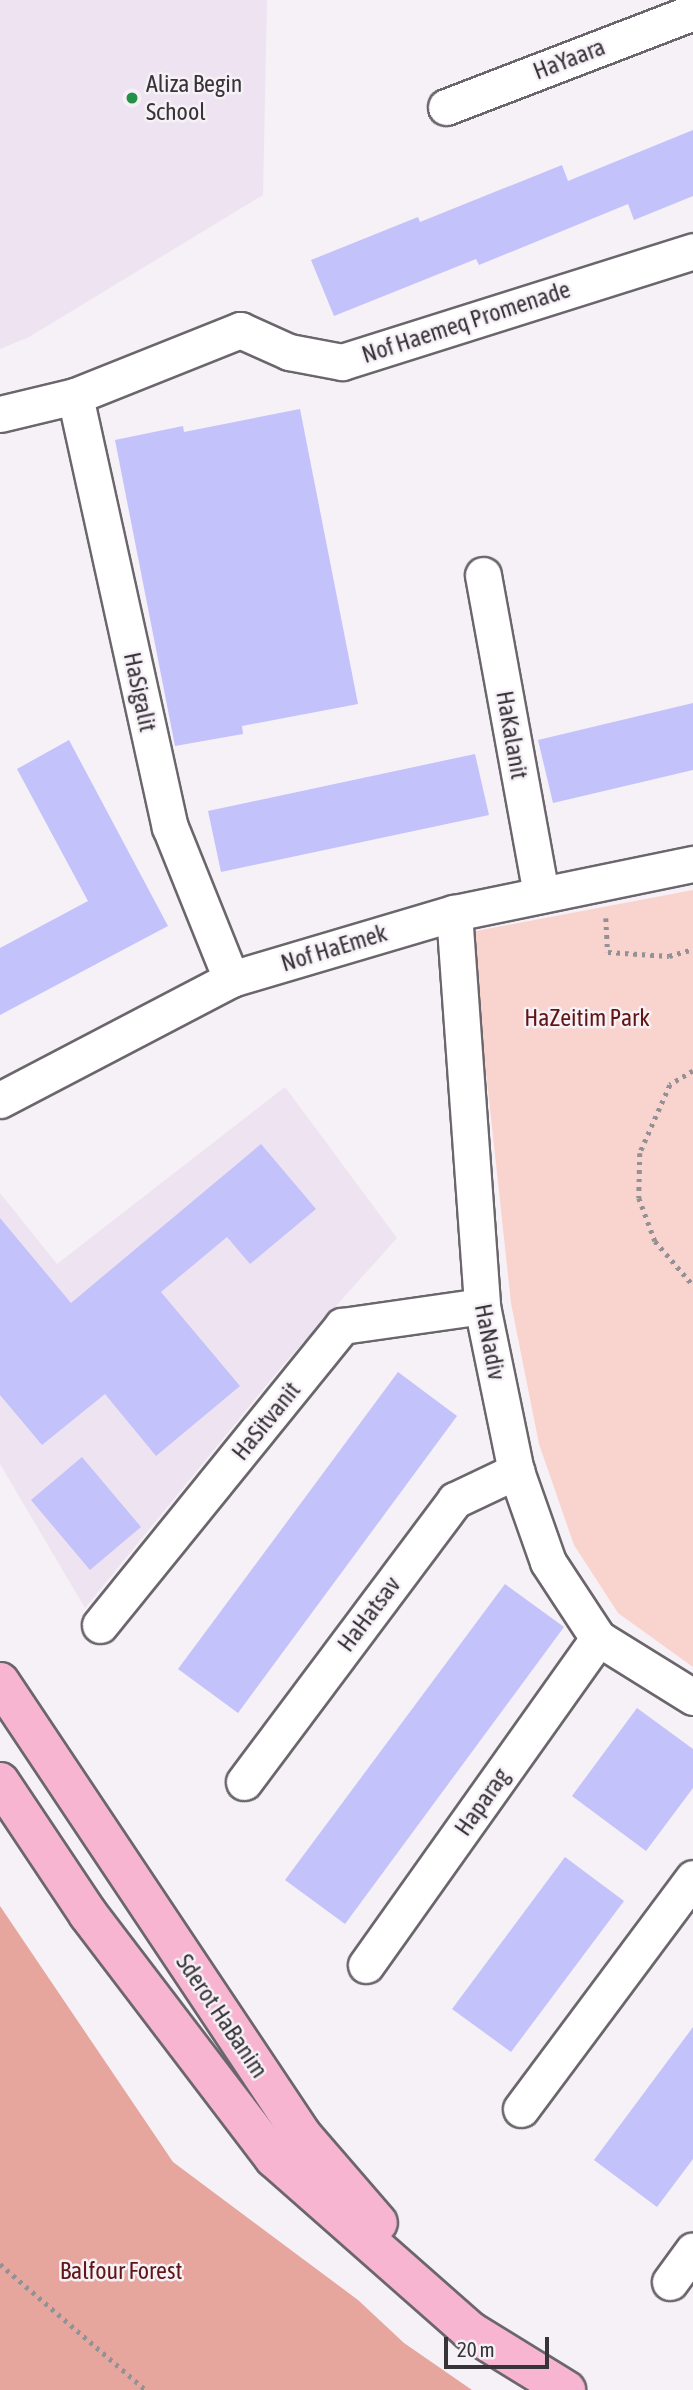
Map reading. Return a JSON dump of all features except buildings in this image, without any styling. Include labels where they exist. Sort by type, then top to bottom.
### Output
[{"type":"main road","name":"Sderot HaBanim","points":[[0,1682],[302,2135],[470,2331]]},
{"type":"main road","name":"Sderot HaBanim","points":[[0,1782],[88,1914],[274,2158],[470,2331],[566,2390]]},
{"type":"street","name":"HaYaara","points":[[446,107],[693,12]]},
{"type":"street","name":"Nof Haemeq Promenade","points":[[75,396],[240,331],[289,352],[342,362],[693,251]]},
{"type":"street","points":[[0,414],[75,396]]},
{"type":"street","name":"HaSigalit","points":[[75,396],[170,827],[231,979]]},
{"type":"street","name":"HaKalanit","points":[[483,575],[541,895]]},
{"type":"street","name":"Nof HaEmek","points":[[0,1100],[231,979],[454,913],[693,864]]},
{"type":"street","name":"HaNadiv","points":[[454,913],[482,1306],[516,1471],[548,1562],[598,1638],[693,1697]]},
{"type":"street","name":"HaSitvanit","points":[[100,1625],[342,1326],[482,1306]]},
{"type":"street","name":"HaHatsav","points":[[244,1782],[455,1500],[516,1471]]},
{"type":"street","name":"Haparag","points":[[366,1965],[598,1638]]},
{"type":"street","points":[[521,2109],[693,1878]]},
{"type":"street","points":[[670,2282],[693,2250]]},
{"type":"path","points":[[604,882],[608,952],[669,956],[693,949]]},
{"type":"path","points":[[693,1071],[670,1085],[640,1153],[639,1198],[656,1241],[693,1285]]},
{"type":"path","points":[[0,2264],[146,2390]]},
{"type":"shaded area","name":"Aliza Begin School","points":[[0,0],[267,0],[263,195],[29,337],[0,349]]},
{"type":"shaded area","points":[[285,1087],[397,1238],[283,1365],[85,1608],[0,1464],[0,1193],[57,1264]]},
{"type":"green space","name":"HaZeitim Park","points":[[693,890],[693,1667],[618,1613],[574,1545],[539,1444],[511,1303],[471,932]]},
{"type":"green space","name":"Balfour Forest","points":[[0,1906],[173,2162],[358,2300],[404,2343],[472,2390],[0,2390]]},
{"type":"place","name":"Aliza Begin School","points":[[132,98]]}]
